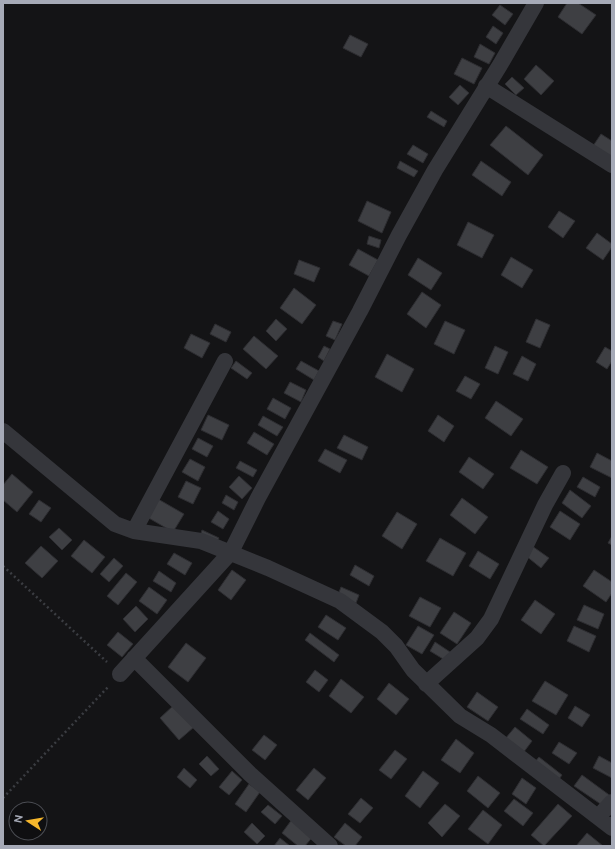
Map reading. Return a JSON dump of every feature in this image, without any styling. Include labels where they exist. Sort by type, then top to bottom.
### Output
[{"type":"street","points":[[120,674],[231,552],[258,498],[360,311],[402,228],[435,170],[536,3]]},
{"type":"street","points":[[486,86],[612,165]]},
{"type":"street","points":[[134,531],[225,361]]},
{"type":"street","points":[[3,431],[115,524],[134,531],[201,541],[231,552],[340,601],[378,629],[396,646],[413,670],[460,716],[491,735],[612,828]]},
{"type":"street","points":[[426,684],[477,638],[491,619],[545,505],[563,473]]},
{"type":"street","points":[[134,658],[250,774],[330,846]]},
{"type":"street","points":[[598,817],[612,802]]},
{"type":"path","points":[[3,566],[120,674],[3,798]]},
{"type":"building","points":[[567,3],[578,3],[596,15],[582,34],[558,17]]},
{"type":"building","points":[[500,5],[513,14],[505,25],[492,15]]},
{"type":"building","points":[[493,26],[503,33],[496,44],[486,37]]},
{"type":"building","points":[[350,35],[368,44],[361,57],[343,48]]},
{"type":"building","points":[[480,44],[495,53],[489,64],[474,57]]},
{"type":"building","points":[[462,58],[482,68],[474,84],[454,74]]},
{"type":"building","points":[[536,65],[554,81],[541,95],[524,79]]},
{"type":"building","points":[[512,77],[524,88],[516,95],[505,84]]},
{"type":"building","points":[[460,85],[469,93],[458,105],[449,97]]},
{"type":"building","points":[[431,111],[447,121],[444,127],[427,117]]},
{"type":"building","points":[[506,126],[543,155],[528,175],[490,145]]},
{"type":"building","points":[[601,134],[612,141],[612,159],[593,146]]},
{"type":"building","points":[[413,145],[428,154],[423,163],[407,154]]},
{"type":"building","points":[[400,161],[418,171],[414,177],[397,168]]},
{"type":"building","points":[[481,161],[511,182],[502,196],[472,175]]},
{"type":"building","points":[[367,201],[391,212],[382,233],[358,221]]},
{"type":"building","points":[[559,211],[575,221],[563,238],[548,227]]},
{"type":"building","points":[[468,222],[494,235],[482,258],[457,245]]},
{"type":"building","points":[[597,233],[612,244],[612,247],[603,260],[586,248]]},
{"type":"building","points":[[369,236],[381,240],[379,248],[367,244]]},
{"type":"building","points":[[358,249],[378,260],[369,276],[349,265]]},
{"type":"building","points":[[511,257],[533,270],[522,288],[501,275]]},
{"type":"building","points":[[418,258],[442,273],[431,290],[408,275]]},
{"type":"building","points":[[299,260],[320,268],[314,282],[294,274]]},
{"type":"building","points":[[294,288],[316,305],[302,324],[280,308]]},
{"type":"building","points":[[422,292],[441,305],[426,328],[407,314]]},
{"type":"building","points":[[276,319],[287,329],[276,341],[266,331]]},
{"type":"building","points":[[536,319],[550,325],[540,348],[526,342]]},
{"type":"building","points":[[333,321],[342,324],[335,340],[326,336]]},
{"type":"building","points":[[445,321],[465,330],[454,354],[434,344]]},
{"type":"building","points":[[215,324],[231,332],[226,342],[210,334]]},
{"type":"building","points":[[191,334],[210,343],[202,358],[184,348]]},
{"type":"building","points":[[254,336],[278,356],[266,369],[243,349]]},
{"type":"building","points":[[324,346],[330,349],[324,361],[318,357]]},
{"type":"building","points":[[495,346],[508,352],[498,374],[485,368]]},
{"type":"building","points":[[605,347],[612,351],[612,361],[607,369],[596,362]]},
{"type":"building","points":[[387,354],[414,369],[402,392],[375,377]]},
{"type":"building","points":[[522,356],[536,364],[528,381],[513,374]]},
{"type":"building","points":[[236,361],[252,373],[247,379],[231,368]]},
{"type":"building","points":[[301,361],[319,371],[314,380],[296,369]]},
{"type":"building","points":[[465,376],[480,384],[471,399],[456,391]]},
{"type":"building","points":[[290,382],[306,390],[301,402],[284,393]]},
{"type":"building","points":[[273,398],[291,408],[285,419],[267,409]]},
{"type":"building","points":[[496,401],[523,419],[511,436],[485,418]]},
{"type":"building","points":[[208,415],[229,425],[222,440],[201,430]]},
{"type":"building","points":[[438,415],[454,426],[444,442],[428,431]]},
{"type":"building","points":[[263,416],[283,427],[277,436],[258,425]]},
{"type":"building","points":[[254,432],[274,444],[267,455],[247,443]]},
{"type":"building","points":[[344,435],[368,447],[362,460],[337,448]]},
{"type":"building","points":[[198,438],[213,446],[207,457],[192,449]]},
{"type":"building","points":[[325,449],[347,460],[340,473],[318,461]]},
{"type":"building","points":[[521,450],[548,467],[537,484],[510,468]]},
{"type":"building","points":[[597,453],[612,461],[612,478],[590,467]]},
{"type":"building","points":[[469,457],[494,474],[483,489],[459,472]]},
{"type":"building","points":[[190,459],[205,467],[198,481],[182,472]]},
{"type":"building","points":[[240,461],[257,470],[253,477],[236,468]]},
{"type":"building","points":[[12,474],[33,492],[17,512],[3,500],[3,485]]},
{"type":"building","points":[[239,476],[252,488],[242,499],[229,487]]},
{"type":"building","points":[[583,477],[600,487],[595,497],[577,487]]},
{"type":"building","points":[[186,481],[201,488],[193,504],[178,497]]},
{"type":"building","points":[[570,490],[591,506],[582,518],[562,503]]},
{"type":"building","points":[[226,495],[238,502],[234,510],[222,503]]},
{"type":"building","points":[[462,498],[488,517],[475,534],[450,515]]},
{"type":"building","points":[[158,499],[184,514],[173,532],[147,517]]},
{"type":"building","points":[[39,500],[51,508],[41,522],[29,514]]},
{"type":"building","points":[[218,511],[229,519],[223,529],[211,522]]},
{"type":"building","points":[[560,511],[580,524],[570,540],[550,527]]},
{"type":"building","points":[[397,512],[417,524],[402,549],[382,536]]},
{"type":"building","points":[[59,528],[72,540],[62,550],[49,537]]},
{"type":"building","points":[[202,530],[219,538],[217,541],[201,534]]},
{"type":"building","points":[[612,536],[612,545],[608,543]]},
{"type":"building","points":[[440,538],[466,553],[453,576],[426,561]]},
{"type":"building","points":[[84,540],[105,557],[92,573],[71,556]]},
{"type":"building","points":[[41,546],[58,561],[42,578],[25,563]]},
{"type":"building","points":[[532,546],[549,558],[541,568],[525,555]]},
{"type":"building","points":[[478,551],[499,564],[490,579],[469,566]]},
{"type":"building","points":[[174,553],[192,563],[185,575],[167,564]]},
{"type":"building","points":[[114,558],[123,566],[109,582],[100,574]]},
{"type":"building","points":[[355,565],[374,576],[369,586],[350,575]]},
{"type":"building","points":[[232,570],[246,580],[231,600],[218,590]]},
{"type":"building","points":[[594,570],[612,582],[612,593],[606,602],[583,586]]},
{"type":"building","points":[[159,571],[176,583],[171,592],[153,581]]},
{"type":"building","points":[[126,573],[137,582],[118,605],[107,596]]},
{"type":"building","points":[[149,587],[167,600],[157,614],[139,601]]},
{"type":"building","points":[[341,587],[359,595],[356,603],[338,595]]},
{"type":"building","points":[[420,597],[441,608],[430,627],[409,616]]},
{"type":"building","points":[[535,600],[555,614],[541,634],[521,620]]},
{"type":"building","points":[[584,605],[604,614],[598,629],[577,620]]},
{"type":"building","points":[[136,606],[148,619],[135,632],[123,619]]},
{"type":"building","points":[[454,612],[471,623],[457,644],[440,633]]},
{"type":"building","points":[[326,615],[346,628],[338,640],[318,627]]},
{"type":"building","points":[[418,626],[434,635],[422,654],[406,645]]},
{"type":"building","points":[[574,626],[596,636],[589,652],[567,641]]},
{"type":"building","points":[[118,632],[133,644],[122,657],[107,645]]},
{"type":"building","points":[[310,633],[339,655],[334,662],[305,640]]},
{"type":"building","points":[[435,642],[453,654],[448,662],[430,651]]},
{"type":"building","points":[[186,643],[206,658],[188,682],[168,667]]},
{"type":"building","points":[[315,670],[328,680],[319,692],[306,682]]},
{"type":"building","points":[[341,679],[364,697],[351,713],[329,696]]},
{"type":"building","points":[[545,681],[568,695],[556,715],[532,701]]},
{"type":"building","points":[[389,683],[409,699],[396,715],[377,699]]},
{"type":"building","points":[[477,692],[498,707],[488,721],[467,707]]},
{"type":"building","points":[[174,705],[194,727],[179,740],[160,718]]},
{"type":"building","points":[[575,706],[590,715],[582,727],[568,718]]},
{"type":"building","points":[[527,709],[549,725],[543,734],[520,719]]},
{"type":"building","points":[[515,727],[532,741],[523,753],[505,739]]},
{"type":"building","points":[[264,735],[277,745],[265,760],[252,750]]},
{"type":"building","points":[[456,739],[474,753],[460,773],[441,760]]},
{"type":"building","points":[[559,742],[577,753],[569,764],[552,753]]},
{"type":"building","points":[[395,750],[407,759],[391,779],[379,770]]},
{"type":"building","points":[[207,756],[219,769],[211,776],[199,764]]},
{"type":"building","points":[[599,756],[612,763],[612,778],[593,768]]},
{"type":"building","points":[[539,757],[562,775],[557,782],[534,763]]},
{"type":"building","points":[[184,768],[197,780],[190,788],[177,777]]},
{"type":"building","points":[[314,768],[326,778],[308,800],[296,790]]},
{"type":"building","points":[[232,771],[242,780],[229,795],[219,787]]},
{"type":"building","points":[[423,771],[439,783],[420,808],[405,796]]},
{"type":"building","points":[[582,775],[612,797],[605,807],[574,786]]},
{"type":"building","points":[[478,776],[500,793],[488,808],[467,791]]},
{"type":"building","points":[[522,778],[536,788],[526,804],[512,794]]},
{"type":"building","points":[[249,784],[260,792],[246,812],[235,804]]},
{"type":"building","points":[[361,798],[373,808],[360,823],[348,814]]},
{"type":"building","points":[[514,799],[533,813],[523,826],[504,811]]},
{"type":"building","points":[[445,804],[460,816],[442,837],[428,823]]},
{"type":"building","points":[[558,804],[572,816],[544,846],[531,835]]},
{"type":"building","points":[[268,805],[282,816],[275,824],[261,812]]},
{"type":"building","points":[[483,810],[502,825],[488,844],[468,829]]},
{"type":"building","points":[[293,818],[314,835],[305,846],[298,846],[282,833]]},
{"type":"building","points":[[252,823],[265,836],[257,844],[244,832]]},
{"type":"building","points":[[345,823],[362,837],[355,846],[346,846],[334,837]]},
{"type":"building","points":[[587,833],[603,846],[576,846]]},
{"type":"building","points":[[280,838],[290,846],[274,846]]}]
